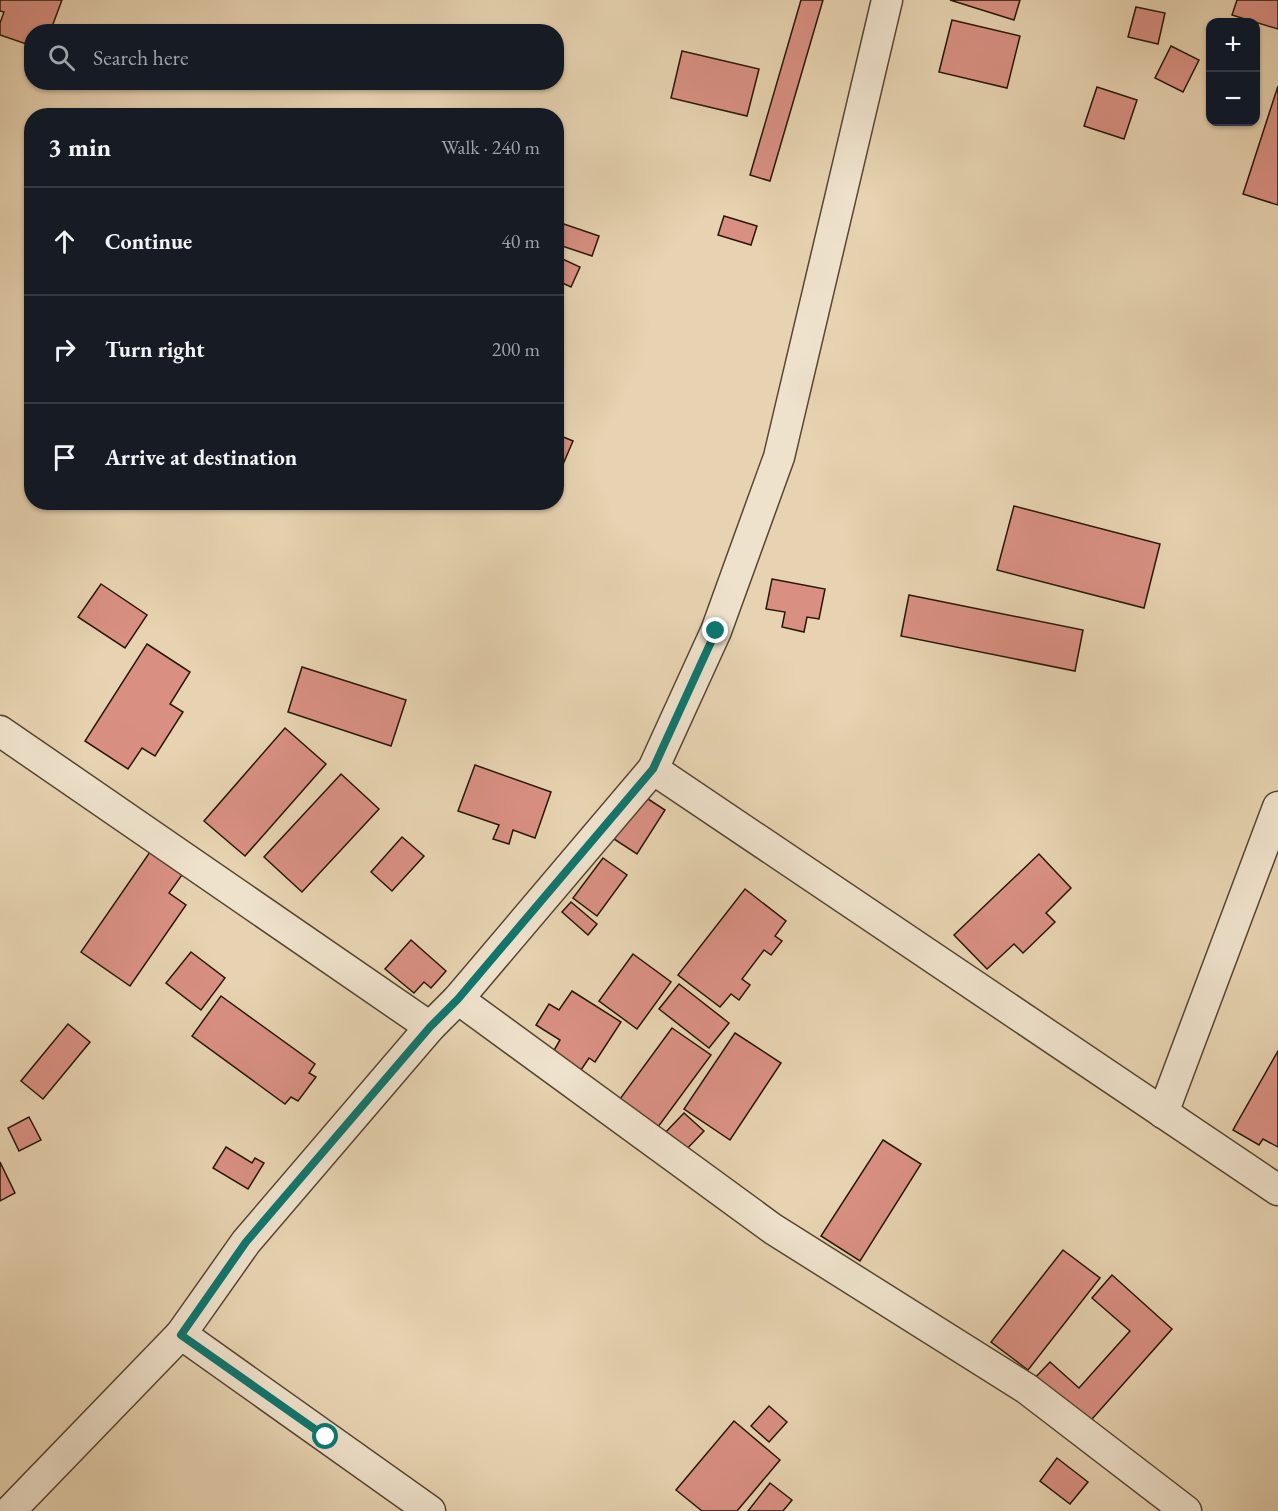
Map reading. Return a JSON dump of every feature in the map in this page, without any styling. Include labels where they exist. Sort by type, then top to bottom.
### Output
[{"type":"street","points":[[10,1511],[181,1335],[246,1242],[430,1027],[458,999],[653,769],[716,631],[779,457],[887,0]]},
{"type":"street","points":[[0,731],[430,1027]]},
{"type":"street","points":[[653,769],[1278,1190]]},
{"type":"street","points":[[1163,1113],[1278,807]]},
{"type":"street","points":[[458,999],[773,1229],[1027,1389],[1186,1511]]},
{"type":"street","points":[[181,1335],[430,1511]]},
{"type":"building","points":[[0,0],[62,0],[53,24],[24,24],[24,43],[0,35],[0,23],[4,12],[0,11]]},
{"type":"building","points":[[801,0],[823,0],[770,181],[750,175]]},
{"type":"building","points":[[950,0],[1020,0],[1014,20]]},
{"type":"building","points":[[1237,0],[1278,0],[1278,29],[1260,24],[1260,18],[1242,18],[1232,15]]},
{"type":"building","points":[[1136,7],[1165,13],[1158,44],[1128,37]]},
{"type":"building","points":[[952,20],[1020,36],[1007,88],[939,72]]},
{"type":"building","points":[[1171,46],[1199,60],[1183,92],[1155,78]]},
{"type":"building","points":[[682,51],[759,69],[747,116],[671,98]]},
{"type":"building","points":[[1278,86],[1278,205],[1243,194]]},
{"type":"building","points":[[1097,87],[1137,100],[1124,139],[1084,126]]},
{"type":"building","points":[[724,216],[757,226],[751,245],[718,235]]},
{"type":"building","points":[[564,224],[599,236],[592,256],[564,247]]},
{"type":"building","points":[[564,260],[580,267],[571,287],[564,284]]},
{"type":"building","points":[[564,437],[573,441],[564,462]]},
{"type":"building","points":[[1014,506],[1160,544],[1144,608],[997,570]]},
{"type":"building","points":[[772,579],[825,589],[819,619],[807,617],[804,632],[782,627],[785,612],[766,609]]},
{"type":"building","points":[[101,584],[147,615],[125,648],[78,617]]},
{"type":"building","points":[[909,595],[1083,630],[1075,671],[901,636]]},
{"type":"building","points":[[147,644],[190,672],[170,704],[183,712],[155,756],[142,748],[128,769],[85,741]]},
{"type":"building","points":[[302,667],[406,700],[391,746],[288,712]]},
{"type":"building","points":[[285,728],[326,764],[245,856],[204,821]]},
{"type":"building","points":[[475,765],[551,792],[535,838],[513,830],[509,844],[493,839],[499,825],[458,811]]},
{"type":"building","points":[[341,774],[379,809],[302,892],[264,857]]},
{"type":"building","points":[[642,795],[665,810],[637,854],[614,839]]},
{"type":"building","points":[[402,837],[424,856],[392,891],[371,872]]},
{"type":"building","points":[[150,852],[182,875],[169,893],[186,905],[130,986],[81,952]]},
{"type":"building","points":[[1039,854],[1071,888],[1046,913],[1055,922],[1023,953],[1014,944],[987,969],[954,935]]},
{"type":"building","points":[[603,858],[627,875],[597,916],[573,898]]},
{"type":"building","points":[[745,889],[786,921],[775,936],[782,941],[771,955],[764,950],[742,979],[750,985],[739,1000],[731,994],[720,1007],[678,975]]},
{"type":"building","points":[[571,902],[597,924],[588,935],[562,912]]},
{"type":"building","points":[[411,940],[446,971],[431,988],[424,982],[414,993],[385,969]]},
{"type":"building","points":[[191,952],[225,978],[201,1010],[166,983]]},
{"type":"building","points":[[633,954],[671,982],[637,1029],[599,1001]]},
{"type":"building","points":[[679,984],[729,1023],[709,1048],[659,1009]]},
{"type":"building","points":[[572,991],[621,1022],[595,1062],[589,1058],[581,1070],[553,1052],[560,1040],[536,1025],[549,1004],[559,1010]]},
{"type":"building","points":[[221,996],[315,1064],[309,1073],[316,1077],[298,1101],[291,1097],[285,1104],[192,1036]]},
{"type":"building","points":[[68,1024],[90,1042],[43,1099],[21,1081]]},
{"type":"building","points":[[672,1028],[711,1055],[655,1131],[617,1103]]},
{"type":"building","points":[[735,1033],[781,1063],[730,1140],[684,1109]]},
{"type":"building","points":[[1278,1051],[1278,1147],[1263,1139],[1259,1145],[1233,1130]]},
{"type":"building","points":[[684,1113],[704,1131],[682,1154],[662,1136]]},
{"type":"building","points":[[29,1117],[41,1140],[19,1151],[8,1128]]},
{"type":"building","points":[[883,1140],[921,1164],[860,1261],[821,1236]]},
{"type":"building","points":[[226,1147],[252,1163],[255,1158],[264,1163],[248,1189],[213,1168]]},
{"type":"building","points":[[0,1162],[15,1193],[0,1201]]},
{"type":"building","points":[[1063,1250],[1100,1278],[1028,1370],[991,1342]]},
{"type":"building","points":[[1112,1275],[1172,1329],[1085,1427],[1033,1380],[1050,1362],[1079,1388],[1130,1331],[1092,1298]]},
{"type":"building","points":[[769,1406],[787,1422],[769,1442],[751,1426]]},
{"type":"building","points":[[734,1421],[780,1460],[737,1511],[702,1511],[676,1490]]},
{"type":"building","points":[[1057,1458],[1088,1482],[1070,1504],[1040,1481]]},
{"type":"building","points":[[770,1483],[792,1500],[783,1511],[748,1511]]},
{"type":"route","points":[[326,1437],[181,1335],[246,1242],[430,1027],[458,999],[653,769],[716,631]]}]
